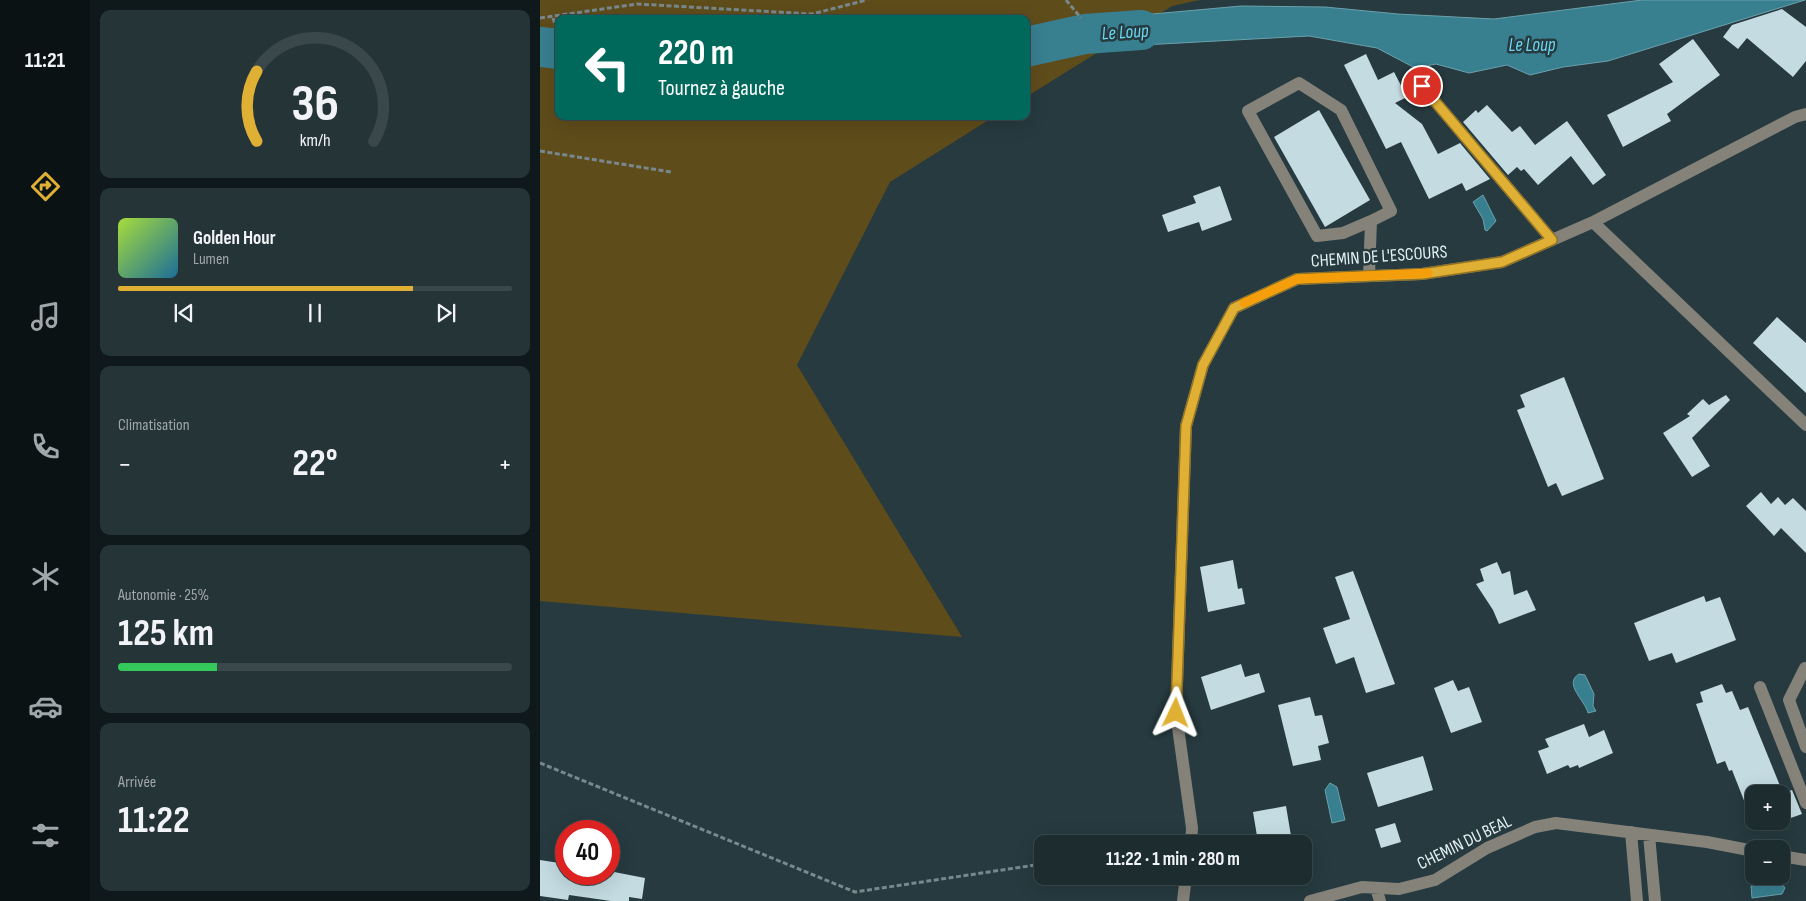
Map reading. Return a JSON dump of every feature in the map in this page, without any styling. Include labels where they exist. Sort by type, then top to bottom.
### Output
[{"type":"street","points":[[1299,83],[1341,110],[1391,211],[1371,221],[1343,233],[1317,236],[1248,111],[1299,83]]},
{"type":"street","points":[[1422,86],[1552,240]]},
{"type":"street","points":[[1801,115],[1806,124]]},
{"type":"street","name":"CHEMIN DE L'ESCOURS","points":[[1192,835],[1176,713],[1186,426],[1203,365],[1234,308],[1297,279],[1422,274],[1502,262],[1593,222],[1801,115]]},
{"type":"street","points":[[1369,276],[1371,221]]},
{"type":"street","points":[[1593,222],[1806,425]]},
{"type":"street","points":[[1805,668],[1789,700],[1806,747]]},
{"type":"street","points":[[1760,687],[1806,803]]},
{"type":"street","name":"CHEMIN DU BEAL","points":[[1310,901],[1362,887],[1399,889],[1435,880],[1487,848],[1534,827],[1556,823],[1745,848]]},
{"type":"street","points":[[1631,832],[1637,901]]},
{"type":"street","points":[[1649,835],[1655,901]]},
{"type":"street","points":[[1790,857],[1806,860]]},
{"type":"street","points":[[1376,888],[1380,901]]},
{"type":"path","points":[[571,15],[637,4],[812,14],[867,0]]},
{"type":"path","points":[[1066,0],[1081,18]]},
{"type":"path","points":[[540,18],[553,18],[555,25]]},
{"type":"path","points":[[540,151],[672,172]]},
{"type":"path","points":[[540,763],[855,892],[1034,865]]},
{"type":"shaded area","points":[[540,0],[1200,0],[1172,6],[1030,95],[1030,15],[555,15],[555,120],[989,120],[890,182],[797,365],[962,637],[540,601]]},
{"type":"water","name":"Le Loup","points":[[1642,0],[1805,0],[1608,61],[1563,67],[1530,75],[1507,65],[1469,73],[1436,64],[1415,68],[1377,48],[1309,36],[1143,45],[1110,41],[1088,42],[1083,24],[1119,17],[1241,6],[1325,7],[1398,14],[1494,19]]},
{"type":"water","points":[[1483,195],[1496,221],[1487,231],[1485,230],[1483,219],[1473,202]]},
{"type":"water","points":[[1579,674],[1585,675],[1594,694],[1593,706],[1596,711],[1588,713],[1576,692],[1573,682]]},
{"type":"water","points":[[1330,783],[1337,787],[1345,820],[1332,823],[1325,790]]},
{"type":"water","points":[[1783,885],[1785,888],[1782,894],[1752,898],[1751,886]]},
{"type":"building","points":[[1782,9],[1806,27],[1806,61],[1793,77],[1747,38],[1738,49],[1723,37],[1732,25]]},
{"type":"building","points":[[1693,39],[1720,75],[1667,114],[1671,121],[1623,147],[1607,115],[1673,82],[1659,64]]},
{"type":"building","points":[[1366,54],[1378,80],[1394,72],[1407,97],[1395,103],[1422,124],[1438,154],[1460,143],[1490,179],[1466,191],[1462,183],[1429,199],[1401,142],[1386,149],[1344,65]]},
{"type":"building","points":[[1487,105],[1512,132],[1520,126],[1535,145],[1567,121],[1606,175],[1593,185],[1571,156],[1538,185],[1524,169],[1521,171],[1517,167],[1508,175],[1463,122],[1476,110],[1478,113]]},
{"type":"building","points":[[1319,110],[1370,200],[1325,227],[1274,137]]},
{"type":"building","points":[[1220,186],[1232,220],[1202,231],[1199,222],[1168,232],[1162,215],[1196,203],[1193,196]]},
{"type":"building","points":[[1777,317],[1806,343],[1806,393],[1753,343]]},
{"type":"building","points":[[1564,377],[1604,479],[1562,496],[1556,483],[1548,487],[1517,410],[1525,407],[1520,395]]},
{"type":"building","points":[[1726,395],[1730,400],[1692,438],[1710,466],[1692,477],[1663,433],[1690,416],[1687,414],[1703,399],[1709,405]]},
{"type":"building","points":[[1761,492],[1771,504],[1778,497],[1785,505],[1793,498],[1806,511],[1806,553],[1781,528],[1774,536],[1746,506]]},
{"type":"building","points":[[1233,560],[1238,589],[1242,588],[1245,604],[1208,612],[1200,567]]},
{"type":"building","points":[[1497,562],[1502,574],[1510,571],[1514,595],[1527,590],[1536,610],[1499,624],[1493,610],[1476,584],[1484,581],[1480,569]]},
{"type":"building","points":[[1353,571],[1395,684],[1366,693],[1354,657],[1336,664],[1323,628],[1350,619],[1335,577]]},
{"type":"building","points":[[1704,596],[1706,602],[1720,597],[1736,640],[1676,663],[1672,653],[1649,661],[1634,623]]},
{"type":"building","points":[[1241,664],[1245,677],[1259,673],[1265,692],[1211,710],[1201,677]]},
{"type":"building","points":[[1453,680],[1458,691],[1469,687],[1482,722],[1451,733],[1434,688]]},
{"type":"building","points":[[1722,684],[1726,693],[1732,691],[1740,710],[1748,707],[1780,785],[1745,785],[1745,803],[1732,770],[1729,771],[1725,761],[1717,764],[1696,704],[1703,702],[1700,692]]},
{"type":"building","points":[[1310,697],[1315,716],[1322,715],[1329,743],[1318,746],[1321,760],[1293,766],[1278,705]]},
{"type":"building","points":[[1584,724],[1589,737],[1604,730],[1613,753],[1579,768],[1578,765],[1570,768],[1568,765],[1547,774],[1538,751],[1549,747],[1545,739]]},
{"type":"building","points":[[1423,756],[1433,790],[1378,807],[1367,773]]},
{"type":"building","points":[[1792,790],[1802,814],[1790,818],[1790,791]]},
{"type":"building","points":[[1286,806],[1291,835],[1257,835],[1253,812]]},
{"type":"building","points":[[1395,823],[1401,842],[1381,848],[1375,829]]},
{"type":"building","points":[[540,860],[555,862],[555,885],[620,885],[620,873],[645,878],[642,899],[629,897],[629,901],[611,901],[569,895],[568,900],[540,896]]},
{"type":"waterway","name":"Le Loup","points":[[1030,46],[1085,34],[1141,30]]},
{"type":"waterway","name":"Le Loup","points":[[540,47],[555,49]]},
{"type":"slow traffic","points":[[1244,303],[1297,279],[1428,273]]},
{"type":"route","points":[[1176,713],[1186,426],[1203,365],[1234,308],[1297,279],[1422,274],[1502,262],[1552,240],[1422,86]]}]
